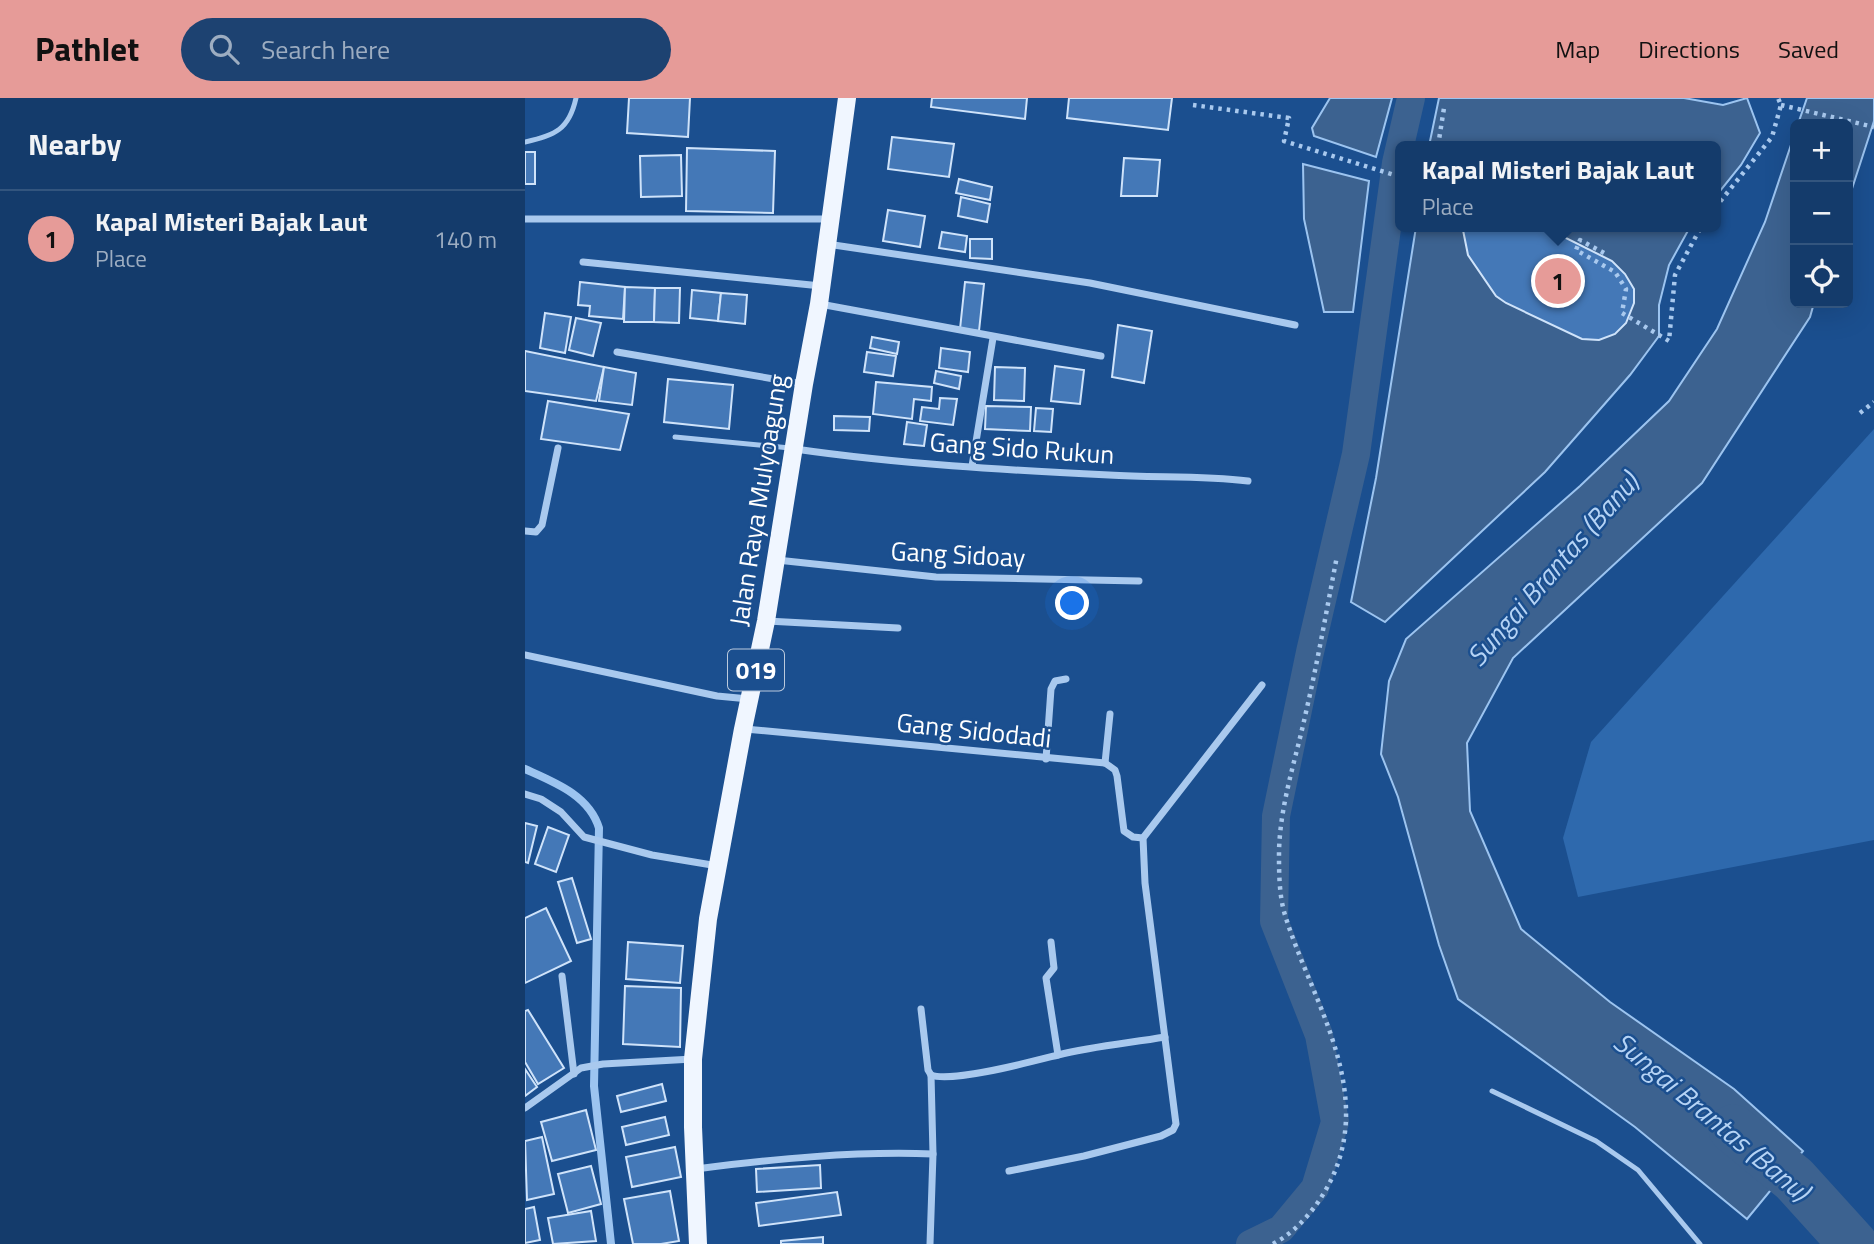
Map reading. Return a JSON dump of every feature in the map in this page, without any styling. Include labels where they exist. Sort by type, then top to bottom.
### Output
[{"type":"main road","name":"Jalan Raya Mulyoagung","points":[[698,1244],[693,1059],[708,919],[766,621],[820,295],[847,98]]},
{"type":"street","points":[[525,219],[831,219]]},
{"type":"street","points":[[827,244],[1090,284],[1295,325]]},
{"type":"street","points":[[583,262],[820,295],[993,338],[1101,356]]},
{"type":"street","points":[[972,466],[993,338]]},
{"type":"street","points":[[617,352],[804,384]]},
{"type":"street","points":[[525,531],[536,532],[542,525],[558,448]]},
{"type":"street","name":"Gang Sido Rukun","points":[[793,448],[845,456],[972,466],[1248,481]]},
{"type":"street","name":"Gang Sidoay","points":[[776,560],[936,577],[1139,581]]},
{"type":"street","points":[[766,621],[898,628]]},
{"type":"street","points":[[525,655],[717,696],[749,699]]},
{"type":"street","points":[[1046,759],[1051,689],[1055,681],[1066,679]]},
{"type":"street","points":[[1009,1171],[1107,1150],[1161,1136],[1173,1130],[1176,1118],[1145,883],[1143,838],[1262,685]]},
{"type":"street","points":[[1110,714],[1105,763],[1115,770],[1117,776],[1123,831],[1133,837],[1143,838]]},
{"type":"street","name":"Gang Sidodadi","points":[[743,729],[1105,763]]},
{"type":"street","points":[[525,794],[541,799],[561,812],[584,837],[626,849],[718,866]]},
{"type":"street","points":[[1051,942],[1054,968],[1046,978],[1058,1055]]},
{"type":"street","points":[[562,976],[573,1074]]},
{"type":"street","points":[[921,1009],[928,1070],[931,1075],[933,1154],[929,1244]]},
{"type":"street","points":[[931,1075],[937,1077],[967,1074],[1165,1037]]},
{"type":"street","points":[[525,1108],[582,1068],[603,1064],[693,1059]]},
{"type":"street","points":[[696,1169],[885,1152],[933,1154]]},
{"type":"lane","points":[[525,142],[550,136],[565,126],[572,114],[576,98]]},
{"type":"lane","points":[[675,437],[793,448]]},
{"type":"lane","points":[[1492,1091],[1596,1142],[1638,1170],[1700,1244]]},
{"type":"path","points":[[1721,202],[1772,137],[1781,105],[1778,98]]},
{"type":"path","points":[[1781,105],[1874,127]]},
{"type":"path","points":[[1193,106],[1289,118],[1285,141],[1395,175]]},
{"type":"path","points":[[1439,141],[1444,108]]},
{"type":"path","points":[[1604,253],[1580,240],[1576,250],[1615,272],[1626,289],[1622,313],[1669,341],[1675,275],[1698,232]]},
{"type":"path","points":[[1860,413],[1874,402]]},
{"type":"path","points":[[1273,1244],[1298,1226],[1325,1192],[1342,1150],[1345,1124],[1345,1095],[1340,1061],[1329,1024],[1285,914],[1280,885],[1279,852],[1281,815],[1306,713],[1337,556]]},
{"type":"shaded area","points":[[1874,429],[1874,840],[1578,897],[1563,838],[1591,742]]},
{"type":"water","points":[[1330,98],[1392,98],[1376,157],[1314,136],[1312,128]]},
{"type":"water","points":[[1439,98],[1684,98],[1723,105],[1747,98],[1760,133],[1741,165],[1721,190],[1721,141],[1430,141]]},
{"type":"water","points":[[1807,98],[1874,98],[1874,121],[1853,186],[1853,119],[1800,119]]},
{"type":"water","points":[[1790,148],[1790,308],[1813,308],[1810,317],[1702,483],[1513,658],[1467,743],[1470,811],[1521,929],[1610,1002],[1734,1089],[1803,1151],[1747,1219],[1635,1127],[1458,999],[1439,945],[1398,797],[1381,754],[1389,681],[1406,639],[1580,486],[1669,401],[1717,329],[1765,222]]},
{"type":"water","points":[[1303,164],[1369,181],[1353,312],[1324,312],[1304,219]]},
{"type":"water","points":[[1415,232],[1687,232],[1669,265],[1659,305],[1659,336],[1630,375],[1545,472],[1385,622],[1351,602],[1376,478]]},
{"type":"building","points":[[629,98],[690,98],[688,137],[627,133]]},
{"type":"building","points":[[932,98],[1027,98],[1025,119],[931,107]]},
{"type":"building","points":[[1069,98],[1172,98],[1168,130],[1067,118]]},
{"type":"building","points":[[892,137],[954,144],[949,177],[888,169]]},
{"type":"building","points":[[687,148],[775,151],[773,213],[686,211]]},
{"type":"building","points":[[525,152],[535,152],[535,184],[525,184]]},
{"type":"building","points":[[681,155],[682,196],[641,197],[640,156]]},
{"type":"building","points":[[1124,158],[1160,160],[1157,196],[1121,196]]},
{"type":"building","points":[[959,179],[992,187],[990,200],[956,193]]},
{"type":"building","points":[[961,197],[990,204],[987,222],[958,216]]},
{"type":"building","points":[[888,210],[925,216],[920,247],[883,241]]},
{"type":"building","points":[[942,232],[967,236],[965,252],[939,248]]},
{"type":"building","points":[[1463,232],[1554,232],[1612,261],[1625,274],[1634,289],[1634,303],[1626,323],[1615,334],[1599,340],[1582,339],[1496,296],[1468,255]]},
{"type":"building","points":[[970,239],[992,239],[992,259],[970,258]]},
{"type":"building","points":[[580,282],[625,287],[623,319],[589,316],[590,306],[578,305]]},
{"type":"building","points":[[965,282],[984,284],[979,331],[960,329]]},
{"type":"building","points":[[625,287],[655,288],[654,322],[624,322]]},
{"type":"building","points":[[655,288],[680,288],[679,323],[654,322]]},
{"type":"building","points":[[692,290],[721,293],[718,321],[690,318]]},
{"type":"building","points":[[721,293],[747,295],[745,324],[718,321]]},
{"type":"building","points":[[545,313],[571,317],[565,353],[540,348]]},
{"type":"building","points":[[576,318],[601,323],[593,356],[569,350]]},
{"type":"building","points":[[1118,325],[1152,331],[1144,383],[1112,377]]},
{"type":"building","points":[[872,337],[899,342],[897,354],[870,348]]},
{"type":"building","points":[[941,348],[970,352],[968,372],[939,368]]},
{"type":"building","points":[[525,351],[604,367],[596,401],[525,391]]},
{"type":"building","points":[[867,352],[896,356],[893,376],[864,372]]},
{"type":"building","points":[[1055,366],[1084,370],[1080,404],[1051,401]]},
{"type":"building","points":[[604,367],[636,373],[632,405],[599,401]]},
{"type":"building","points":[[995,367],[1025,368],[1024,401],[994,400]]},
{"type":"building","points":[[936,371],[961,376],[959,389],[934,383]]},
{"type":"building","points":[[668,379],[733,385],[729,429],[664,422]]},
{"type":"building","points":[[876,382],[932,387],[931,401],[914,399],[912,419],[873,414]]},
{"type":"building","points":[[940,398],[957,399],[953,425],[920,421],[922,407],[939,409]]},
{"type":"building","points":[[548,401],[629,414],[620,450],[541,439]]},
{"type":"building","points":[[986,406],[1031,407],[1030,431],[985,429]]},
{"type":"building","points":[[1036,408],[1053,409],[1051,432],[1034,431]]},
{"type":"building","points":[[834,416],[870,417],[869,431],[834,430]]},
{"type":"building","points":[[907,422],[927,425],[924,446],[904,444]]},
{"type":"building","points":[[525,823],[537,826],[528,863],[525,862]]},
{"type":"building","points":[[548,827],[569,835],[556,872],[535,864]]},
{"type":"building","points":[[572,878],[591,939],[577,943],[558,882]]},
{"type":"building","points":[[546,908],[571,961],[525,983],[525,918]]},
{"type":"building","points":[[628,942],[683,946],[680,983],[626,979]]},
{"type":"building","points":[[625,986],[681,988],[680,1047],[623,1044]]},
{"type":"building","points":[[528,1010],[564,1068],[538,1084],[525,1062],[525,1011]]},
{"type":"building","points":[[525,1069],[537,1087],[525,1096]]},
{"type":"building","points":[[662,1084],[666,1101],[621,1112],[617,1096]]},
{"type":"building","points":[[586,1110],[596,1150],[552,1161],[541,1122]]},
{"type":"building","points":[[665,1117],[669,1135],[626,1145],[622,1127]]},
{"type":"building","points":[[542,1137],[554,1194],[527,1200],[525,1141]]},
{"type":"building","points":[[675,1147],[681,1177],[632,1187],[626,1157]]},
{"type":"building","points":[[820,1165],[821,1188],[757,1192],[756,1169]]},
{"type":"building","points":[[591,1166],[601,1204],[568,1213],[558,1174]]},
{"type":"building","points":[[670,1191],[679,1241],[633,1244],[624,1199]]},
{"type":"building","points":[[837,1192],[841,1215],[759,1226],[756,1203]]},
{"type":"building","points":[[534,1207],[540,1240],[525,1243],[525,1209]]},
{"type":"building","points":[[591,1211],[596,1241],[553,1244],[548,1218]]},
{"type":"building","points":[[823,1237],[823,1244],[781,1244],[781,1241]]},
{"type":"waterway","points":[[1401,141],[1411,98]]},
{"type":"waterway","points":[[1250,1244],[1281,1229],[1315,1188],[1335,1122],[1319,1035],[1274,921],[1276,816],[1310,652],[1356,454],[1395,170]]},
{"type":"waterway","points":[[525,769],[579,798],[599,828],[594,1086],[611,1244]]},
{"type":"waterway","name":"Sungai Brantas (Banu)","points":[[1733,1129],[1794,1179],[1853,1244]]},
{"type":"place","name":"Kapal Misteri Bajak Laut","points":[[1558,281]]}]
